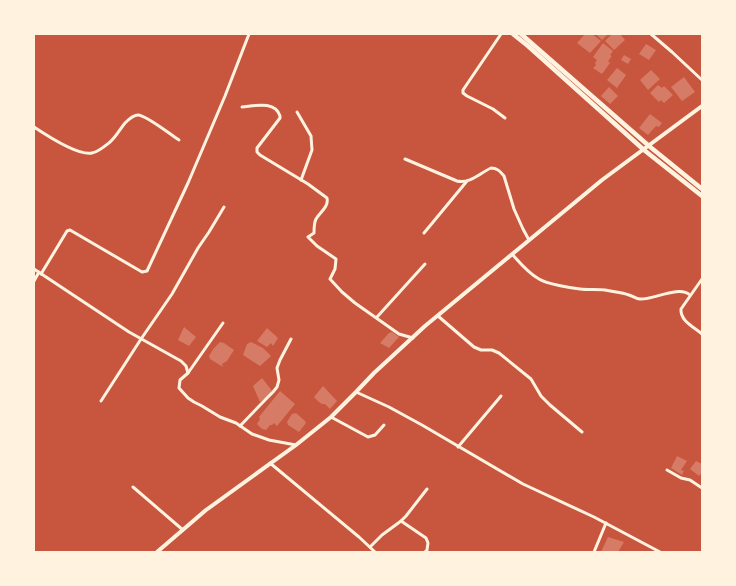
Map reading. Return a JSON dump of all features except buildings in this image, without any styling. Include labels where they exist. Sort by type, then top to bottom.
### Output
[{"type":"main road","points":[[513,34],[529,44],[649,146],[702,188]]},
{"type":"main road","points":[[521,34],[529,44],[644,150],[702,196]]},
{"type":"street","points":[[34,281],[70,230],[142,272],[147,271],[197,161],[249,34]]},
{"type":"street","points":[[500,34],[462,90],[464,95],[493,109],[505,118]]},
{"type":"street","points":[[651,34],[702,80]]},
{"type":"street","points":[[242,107],[262,105],[271,107],[278,111],[280,118],[257,148],[257,152],[301,180],[328,200],[327,204],[316,219],[314,233],[308,237],[317,246],[336,259],[335,269],[330,279],[355,303],[377,317],[399,334],[413,338]]},
{"type":"street","points":[[157,552],[206,510],[296,445],[331,417],[374,373],[438,316],[602,180],[702,106]]},
{"type":"street","points":[[297,112],[311,136],[312,150],[301,180]]},
{"type":"street","points":[[34,128],[71,148],[87,153],[93,153],[109,143],[128,120],[139,115],[180,140]]},
{"type":"street","points":[[405,159],[458,181],[467,181]]},
{"type":"street","points":[[424,233],[467,181],[491,168],[501,172],[505,179],[514,208],[529,240]]},
{"type":"street","points":[[101,401],[141,338],[172,294],[198,248],[224,207]]},
{"type":"street","points":[[512,254],[534,276],[540,280],[550,283],[580,289],[599,289],[622,293],[638,299],[683,291],[690,295]]},
{"type":"street","points":[[377,317],[425,264]]},
{"type":"street","points":[[34,269],[129,332],[181,362],[186,366],[188,372]]},
{"type":"street","points":[[702,279],[690,295],[680,313],[686,321],[702,334]]},
{"type":"street","points":[[438,316],[474,347],[481,350],[492,350],[499,353],[531,379],[541,396],[550,406],[582,432]]},
{"type":"street","points":[[223,323],[188,372],[180,380],[179,388],[183,394],[194,402],[240,426],[252,434],[269,440],[296,445]]},
{"type":"street","points":[[240,426],[277,387],[279,380],[277,368],[291,339]]},
{"type":"street","points":[[356,392],[389,407],[523,484],[606,523],[660,552]]},
{"type":"street","points":[[458,447],[501,396]]},
{"type":"street","points":[[331,417],[368,436],[374,435],[384,425]]},
{"type":"street","points":[[270,464],[375,552]]},
{"type":"street","points":[[667,470],[681,478],[690,480],[702,488]]},
{"type":"street","points":[[132,487],[183,530]]},
{"type":"street","points":[[370,547],[382,535],[406,516],[428,488]]},
{"type":"street","points":[[401,521],[426,538],[428,542],[427,550],[425,552]]},
{"type":"street","points":[[594,552],[606,523]]}]
